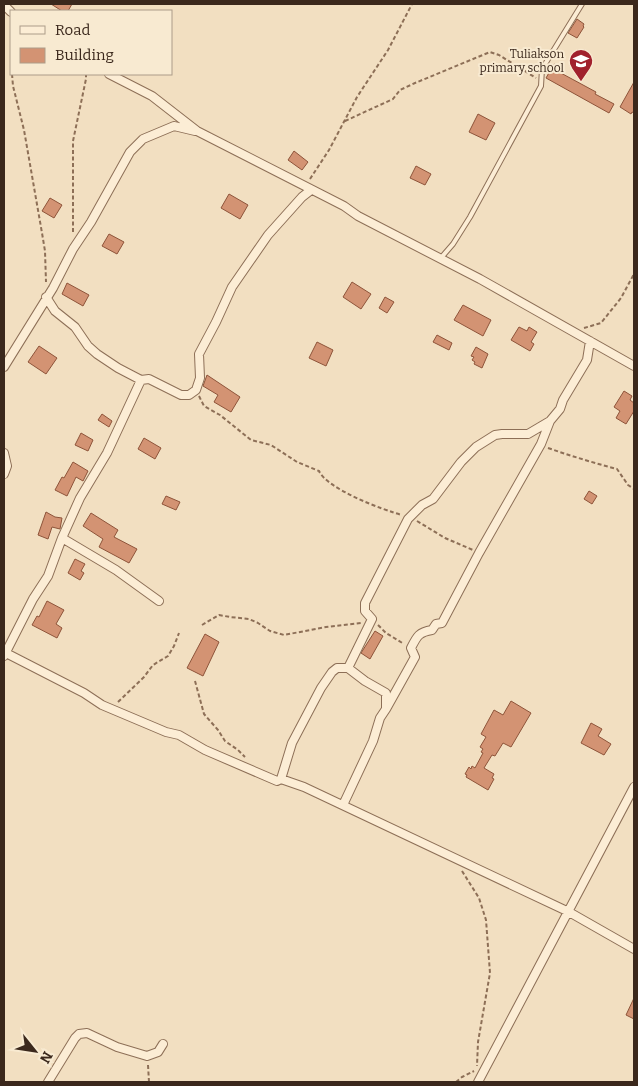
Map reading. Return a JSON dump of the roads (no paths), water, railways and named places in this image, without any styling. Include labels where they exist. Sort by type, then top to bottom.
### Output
[{"type":"street","points":[[111,75],[152,96],[197,131],[308,188],[634,366]]},
{"type":"street","points":[[4,367],[46,297],[54,288],[73,249],[130,152],[143,139],[174,126],[197,131]]},
{"type":"street","points":[[46,297],[55,311],[75,327],[88,346],[118,368],[141,380],[149,379],[156,381],[181,395],[189,395],[196,390],[200,378],[199,354],[232,287],[268,236],[308,188]]},
{"type":"street","points":[[343,805],[372,741],[380,718],[415,657],[411,648],[420,632],[432,630],[436,624],[442,623],[479,552],[541,444],[550,421],[560,409],[563,400],[587,360],[590,341]]},
{"type":"street","points":[[141,380],[106,453],[80,498],[48,576],[33,599],[4,654],[84,693],[112,709],[166,732],[179,735],[205,750],[277,781],[281,779],[304,787],[465,862],[569,912],[634,949]]},
{"type":"street","points":[[348,668],[372,618],[365,611],[365,603],[404,525],[422,505],[433,499],[461,462],[476,447],[489,438],[502,434],[528,434],[550,421]]},
{"type":"street","points":[[4,453],[7,466],[4,474]]},
{"type":"street","points":[[62,538],[116,570],[159,601]]},
{"type":"street","points":[[281,779],[292,743],[321,688],[337,668],[348,668],[365,681],[386,692],[386,709]]},
{"type":"street","points":[[478,1082],[634,787]]},
{"type":"street","points":[[48,1082],[79,1034],[87,1033],[117,1048],[148,1056],[158,1052],[163,1044]]},
{"type":"lane","points":[[440,259],[457,239],[470,216],[542,82],[542,69],[582,4]]},
{"type":"lane","points":[[578,10],[586,4]]},
{"type":"place","name":"Tuliakson primary school","points":[[581,82]]}]
